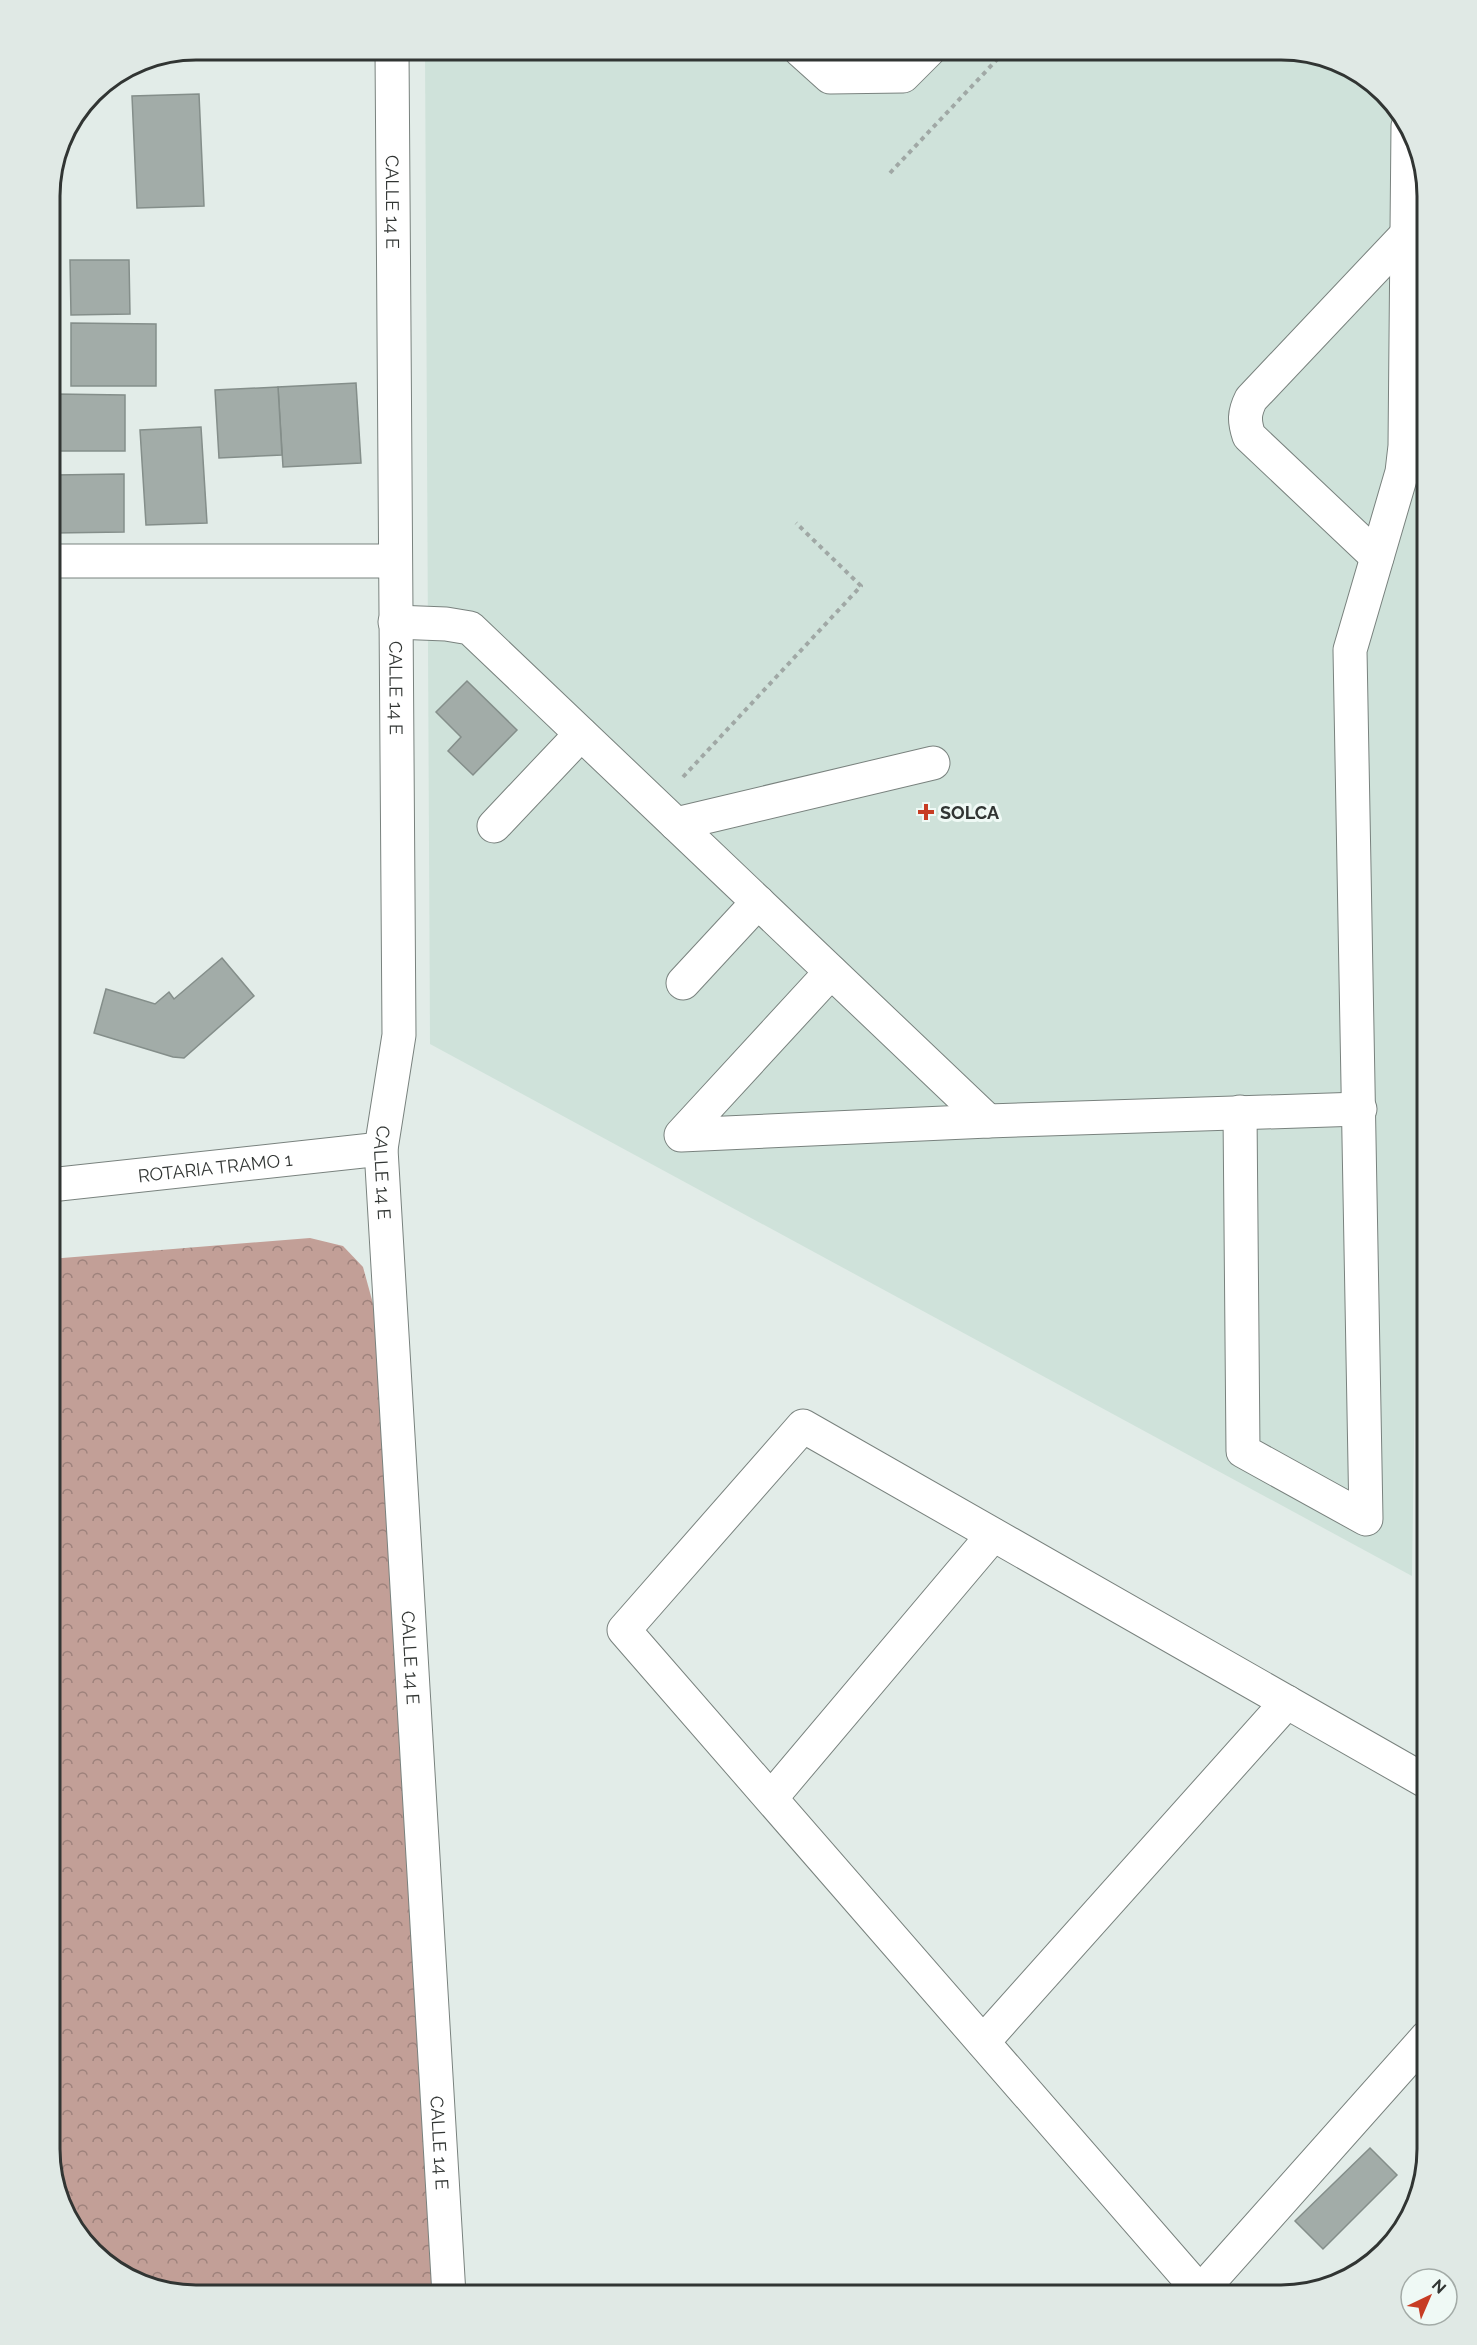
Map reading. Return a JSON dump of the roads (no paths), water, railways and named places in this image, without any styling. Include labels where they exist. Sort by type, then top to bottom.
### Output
[{"type":"street","name":"CALLE 14 E","points":[[392,60],[399,1035],[381,1149],[448,2285]]},
{"type":"street","points":[[811,60],[830,77],[903,76],[919,60]]},
{"type":"street","points":[[1240,1112],[1243,1450],[1366,1519],[1350,650],[1402,472],[1405,446],[1408,147]]},
{"type":"street","points":[[1377,557],[1249,436],[1245,423],[1245,411],[1251,399],[1407,234]]},
{"type":"street","points":[[60,561],[394,561]]},
{"type":"street","points":[[395,622],[446,624],[470,628],[988,1121]]},
{"type":"street","points":[[494,826],[581,734]]},
{"type":"street","points":[[666,815],[933,763]]},
{"type":"street","points":[[684,983],[758,902]]},
{"type":"street","points":[[831,972],[681,1135],[988,1121],[1360,1109]]},
{"type":"street","name":"ROTARIA TRAMO 1","points":[[60,1184],[381,1149]]},
{"type":"street","points":[[1193,2285],[624,1630],[803,1426],[1417,1776]]},
{"type":"street","points":[[771,1798],[993,1535]]},
{"type":"street","points":[[983,2042],[1287,1702]]},
{"type":"street","points":[[1209,2285],[1417,2049]]},
{"type":"place","name":"SOLCA","points":[[926,812]]}]
